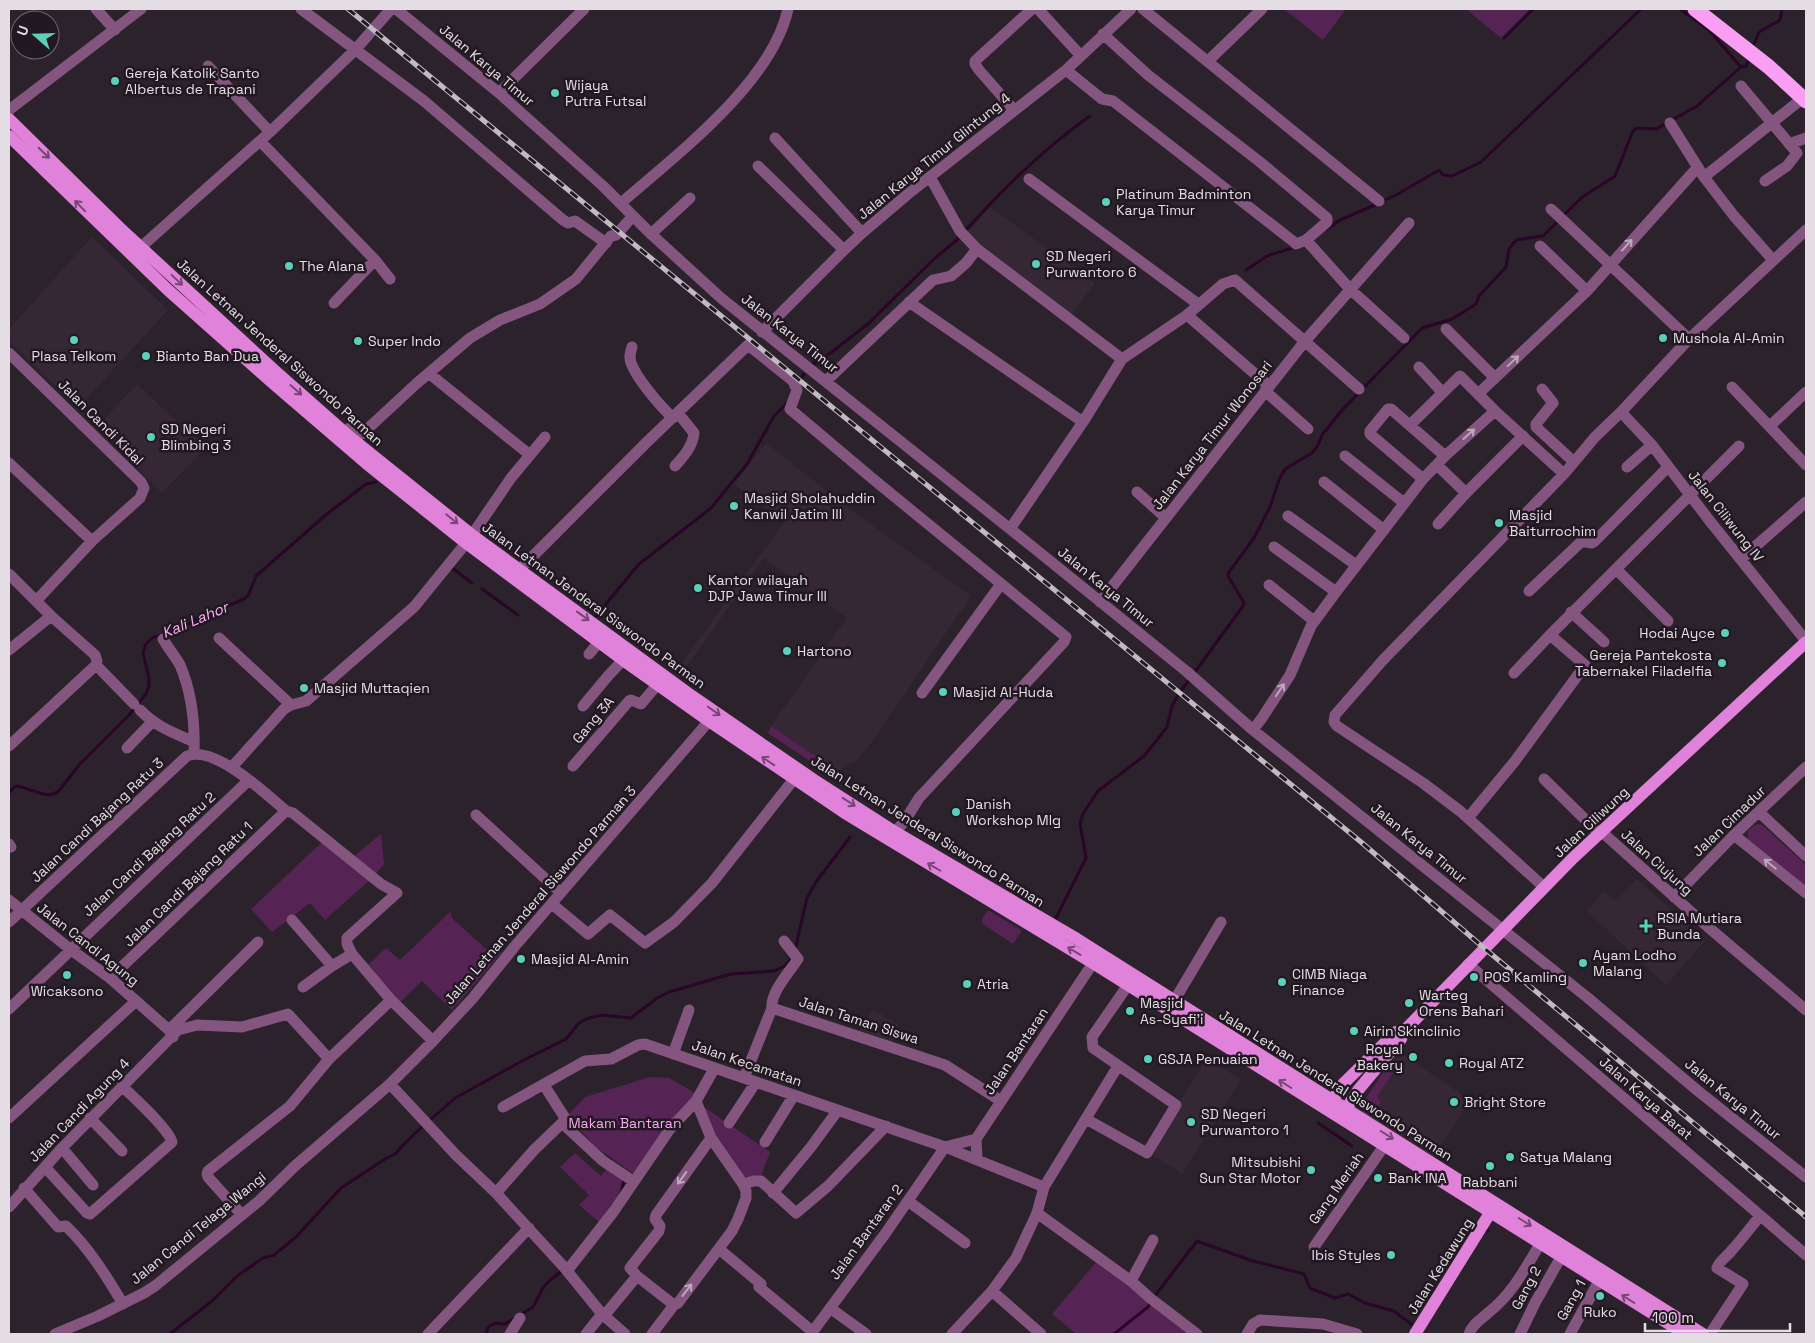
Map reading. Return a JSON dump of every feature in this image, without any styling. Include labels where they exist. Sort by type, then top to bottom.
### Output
[{"type":"highway","points":[[1696,9],[1743,46],[1805,100]]},
{"type":"main road","points":[[9,119],[119,235]]},
{"type":"main road","points":[[9,136],[119,235]]},
{"type":"main road","name":"Jalan Letnan Jenderal Siswondo Parman","points":[[119,235],[141,247],[275,371],[469,539],[519,570],[728,721],[895,832],[920,853]]},
{"type":"main road","name":"Jalan Letnan Jenderal Siswondo Parman","points":[[119,235],[168,290],[275,386],[368,464],[469,539],[599,642],[709,722],[794,779],[982,889],[1077,939],[1344,1114],[1703,1334]]},
{"type":"main road","name":"Jalan Ciliwung","points":[[1344,1114],[1359,1088],[1401,1040],[1404,1031],[1468,964],[1544,887],[1806,641]]},
{"type":"main road","name":"Jalan Letnan Jenderal Siswondo Parman","points":[[982,889],[1128,985],[1330,1105]]},
{"type":"main road","name":"Jalan Ciliwung","points":[[1330,1105],[1345,1082],[1396,1032],[1404,1031]]},
{"type":"main road","name":"Jalan Letnan Jenderal Siswondo Parman","points":[[1344,1114],[1384,1146],[1685,1334]]},
{"type":"main road","name":"Jalan Kedawung","points":[[1417,1331],[1490,1213]]},
{"type":"street","points":[[96,9],[115,30]]},
{"type":"street","points":[[9,110],[141,9]]},
{"type":"street","points":[[301,9],[424,101],[563,220],[568,223],[575,221],[606,243]]},
{"type":"street","points":[[141,247],[270,132],[355,50],[391,9]]},
{"type":"street","name":"Jalan Karya Timur","points":[[396,9],[499,93],[603,186],[651,234],[721,298],[762,332],[826,381],[1186,671],[1253,730],[1503,929],[1588,998],[1698,1092],[1806,1177]]},
{"type":"street","points":[[499,93],[584,9]]},
{"type":"street","points":[[620,203],[703,132],[751,80],[769,55],[786,19],[788,9]]},
{"type":"street","points":[[1014,110],[979,70],[975,61],[1032,9]]},
{"type":"street","points":[[1038,9],[1081,56]]},
{"type":"street","name":"Jalan Karya Timur Glintung 4","points":[[762,332],[862,233],[1066,70],[1131,9]]},
{"type":"street","points":[[1144,9],[1379,201]]},
{"type":"street","points":[[1208,61],[1262,9]]},
{"type":"street","points":[[1066,70],[1102,99],[1113,101],[1296,244],[1306,240],[1327,222],[1327,218],[1260,162],[1148,75],[1103,34]]},
{"type":"street","points":[[208,66],[270,132]]},
{"type":"street","points":[[1741,86],[1797,154],[1786,166],[1764,181]]},
{"type":"street","points":[[1478,394],[1587,291],[1610,264],[1701,173],[1805,100]]},
{"type":"street","points":[[1670,123],[1701,173],[1734,216],[1772,260]]},
{"type":"street","points":[[774,138],[862,233]]},
{"type":"street","points":[[1789,144],[1806,138]]},
{"type":"street","points":[[260,141],[375,260],[390,279]]},
{"type":"street","points":[[758,166],[844,250]]},
{"type":"street","points":[[930,177],[960,231],[977,249],[1122,359]]},
{"type":"street","points":[[1029,179],[1198,304]]},
{"type":"street","points":[[651,234],[690,198]]},
{"type":"street","points":[[345,432],[353,425],[362,434],[470,338],[500,320],[540,304],[576,279],[606,243],[633,216]]},
{"type":"street","points":[[1557,216],[1689,338]]},
{"type":"street","name":"Jalan Karya Timur Wonosari","points":[[1100,602],[1305,341],[1409,223]]},
{"type":"street","points":[[1544,887],[1468,818],[1423,783],[1337,726],[1334,718],[1350,696],[1383,660],[1564,474],[1595,437],[1621,412],[1689,338],[1806,230]]},
{"type":"street","points":[[1306,240],[1350,289],[1404,338]]},
{"type":"street","points":[[1540,246],[1587,291]]},
{"type":"street","points":[[826,381],[933,280],[950,276],[958,271],[977,249]]},
{"type":"street","points":[[334,303],[375,260]]},
{"type":"street","points":[[1010,529],[1083,422],[1122,359],[1187,315],[1223,284],[1235,280],[1359,389]]},
{"type":"street","points":[[909,302],[1083,422]]},
{"type":"street","points":[[1187,315],[1308,429]]},
{"type":"street","points":[[1446,329],[1495,378]]},
{"type":"street","points":[[519,570],[748,345],[795,386],[790,409],[1066,637],[1064,642],[919,798],[904,822],[895,832]]},
{"type":"street","points":[[632,347],[631,363],[644,383],[694,433],[694,438],[686,452],[675,466]]},
{"type":"street","points":[[9,370],[13,357]]},
{"type":"street","name":"Jalan Candi Kidal","points":[[13,357],[142,484],[144,490],[140,498],[92,541],[36,601]]},
{"type":"street","points":[[1419,367],[1444,393]]},
{"type":"street","points":[[431,375],[530,455]]},
{"type":"street","points":[[1410,425],[1460,376],[1564,474]]},
{"type":"street","points":[[1732,387],[1806,464]]},
{"type":"street","points":[[1542,389],[1553,403],[1536,424],[1536,427],[1574,462]]},
{"type":"street","points":[[1770,426],[1806,392]]},
{"type":"street","points":[[1423,479],[1370,434],[1370,431],[1389,409],[1445,456]]},
{"type":"street","points":[[1253,730],[1290,674],[1314,621],[1356,565],[1423,479],[1445,456],[1495,411]]},
{"type":"street","name":"Jalan Ciliwung IV","points":[[1621,412],[1652,445],[1806,641]]},
{"type":"street","points":[[1438,524],[1523,436]]},
{"type":"street","points":[[232,767],[284,709],[306,701],[414,607],[469,539],[511,478],[544,437]]},
{"type":"street","points":[[1627,467],[1652,445]]},
{"type":"street","points":[[1514,673],[1571,612],[1739,446]]},
{"type":"street","points":[[1345,456],[1404,503]]},
{"type":"street","points":[[9,463],[92,541]]},
{"type":"street","points":[[1437,465],[1466,493]]},
{"type":"street","points":[[1529,592],[1583,540],[1596,541],[1668,467]]},
{"type":"street","points":[[1324,482],[1384,530]]},
{"type":"street","points":[[1137,492],[1166,518]]},
{"type":"street","points":[[1741,559],[1806,502]]},
{"type":"street","points":[[1288,516],[1356,565]]},
{"type":"street","points":[[1274,547],[1336,592]]},
{"type":"street","points":[[1616,569],[1668,621]]},
{"type":"street","points":[[9,574],[51,616],[95,655],[97,661],[96,666],[9,746]]},
{"type":"street","points":[[922,693],[1001,584]]},
{"type":"street","points":[[1269,585],[1314,621]]},
{"type":"street","points":[[1571,612],[1604,642]]},
{"type":"street","points":[[9,650],[51,616]]},
{"type":"street","points":[[1468,818],[1515,761],[1585,665],[1550,635]]},
{"type":"street","points":[[219,638],[291,705]]},
{"type":"street","points":[[163,639],[180,665],[184,679],[194,717],[194,748]]},
{"type":"street","points":[[590,654],[599,642]]},
{"type":"street","name":"Gang 3A","points":[[583,706],[623,660]]},
{"type":"street","points":[[96,666],[152,722],[203,755],[232,767],[286,811],[292,812],[397,894],[347,938],[346,944],[352,954],[391,1000],[433,1041]]},
{"type":"street","name":"Gang 3A","points":[[574,766],[629,701],[642,704],[658,685]]},
{"type":"street","points":[[127,748],[152,722]]},
{"type":"street","name":"Jalan Letnan Jenderal Siswondo Parman 3","points":[[390,1084],[473,998],[709,722]]},
{"type":"street","name":"Jalan Candi Bajang Ratu 3","points":[[9,922],[194,748]]},
{"type":"street","name":"Jalan Cimadur","points":[[1674,897],[1734,835],[1806,767]]},
{"type":"street","points":[[552,904],[588,934],[610,915],[645,943],[674,922],[712,883],[794,779]]},
{"type":"street","name":"Jalan Ciujung","points":[[1544,779],[1601,833],[1806,1010]]},
{"type":"street","name":"Jalan Candi Bajang Ratu 2","points":[[9,1009],[249,780]]},
{"type":"street","name":"Jalan Candi Bajang Ratu 1","points":[[110,978],[286,811]]},
{"type":"street","points":[[1759,812],[1806,856]]},
{"type":"street","points":[[476,814],[562,893]]},
{"type":"street","points":[[1734,835],[1806,893]]},
{"type":"street","name":"Jalan Candi Agung","points":[[9,900],[110,978],[171,1033]]},
{"type":"street","points":[[292,920],[332,966]]},
{"type":"street","points":[[1174,1001],[1221,922]]},
{"type":"street","points":[[171,1033],[258,942]]},
{"type":"street","points":[[744,1078],[772,1008],[772,1000],[798,959],[791,948]]},
{"type":"street","points":[[303,987],[352,954]]},
{"type":"street","name":"Jalan Bantaran","points":[[976,1139],[1093,963]]},
{"type":"street","name":"Jalan Karya Barat","points":[[1468,964],[1806,1255]]},
{"type":"street","points":[[1086,1119],[1147,1153],[1176,1105],[1093,1048],[1092,1037],[1128,985]]},
{"type":"street","points":[[242,1215],[208,1177],[208,1171],[290,1106],[329,1059],[391,1000]]},
{"type":"street","points":[[9,1118],[136,1001]]},
{"type":"street","name":"Jalan Taman Siswa","points":[[772,1008],[945,1064],[1001,1101]]},
{"type":"street","points":[[673,1054],[689,1010]]},
{"type":"street","points":[[171,1033],[197,1025],[242,1027],[288,1014],[329,1059]]},
{"type":"street","name":"Jalan Candi Agung 4","points":[[9,1207],[24,1188],[171,1033]]},
{"type":"street","name":"Jalan Kecamatan","points":[[503,1107],[585,1061],[611,1059],[641,1044],[886,1126],[977,1159],[1044,1187]]},
{"type":"street","points":[[952,1334],[992,1291],[1016,1258],[1037,1213],[1044,1187],[1118,1066]]},
{"type":"street","points":[[565,1269],[614,1211],[628,1178],[696,1101],[714,1069]]},
{"type":"street","points":[[730,1123],[756,1082]]},
{"type":"street","points":[[390,1084],[529,1228],[603,1315],[625,1334]]},
{"type":"street","name":"Jalan Candi Telaga Wangi","points":[[55,1334],[123,1304],[155,1286],[259,1201],[295,1166],[390,1084]]},
{"type":"street","points":[[496,1193],[565,1118],[544,1085]]},
{"type":"street","points":[[45,1167],[90,1214],[172,1142],[171,1137],[164,1129],[122,1086]]},
{"type":"street","points":[[765,1142],[794,1095]]},
{"type":"street","points":[[652,1334],[720,1249],[738,1219],[746,1198],[743,1184],[710,1138],[696,1101]]},
{"type":"street","points":[[773,1193],[811,1147],[838,1110]]},
{"type":"street","points":[[90,1118],[122,1151]]},
{"type":"street","points":[[562,1123],[603,1161],[628,1178]]},
{"type":"street","points":[[743,1184],[761,1181],[796,1213],[828,1186],[886,1126]]},
{"type":"street","points":[[674,1306],[630,1268],[659,1231],[660,1226],[655,1219],[656,1214],[710,1138]]},
{"type":"street","points":[[945,1147],[976,1139],[977,1159]]},
{"type":"street","name":"Gang Meriah","points":[[1314,1247],[1384,1146]]},
{"type":"street","name":"Jalan Bantaran 2","points":[[812,1333],[945,1147]]},
{"type":"street","points":[[62,1148],[93,1185]]},
{"type":"street","points":[[24,1188],[58,1227],[66,1226],[75,1234],[104,1272],[123,1304]]},
{"type":"street","points":[[908,1201],[964,1243]]},
{"type":"street","points":[[1037,1213],[1131,1281],[1152,1300],[1197,1334]]},
{"type":"street","points":[[1710,1334],[1743,1284],[1717,1267],[1720,1261],[1731,1252],[1760,1216]]},
{"type":"street","points":[[428,1334],[529,1228]]},
{"type":"street","points":[[1131,1281],[1154,1240]]},
{"type":"street","points":[[1469,1334],[1471,1328],[1501,1303],[1515,1285],[1540,1244]]},
{"type":"street","points":[[720,1249],[761,1284],[759,1287],[812,1333]]},
{"type":"street","name":"Gang 2","points":[[1520,1334],[1535,1302],[1561,1257]]},
{"type":"street","points":[[586,1334],[637,1276]]},
{"type":"street","name":"Gang 1","points":[[1570,1334],[1599,1281]]},
{"type":"street","points":[[992,1291],[1041,1334]]},
{"type":"street","points":[[830,1308],[866,1334]]},
{"type":"street","points":[[510,1334],[520,1318]]},
{"type":"street","points":[[1247,1334],[1253,1324],[1260,1320],[1323,1324],[1357,1334]]},
{"type":"shaded area","name":"SD Negeri Purwantoro 6","points":[[990,207],[1095,283],[1071,315],[966,234]]},
{"type":"shaded area","points":[[92,237],[168,310],[78,408],[9,341],[9,329]]},
{"type":"shaded area","name":"SD Negeri Blimbing 3","points":[[137,384],[205,448],[162,493],[97,427]]},
{"type":"shaded area","points":[[766,443],[859,516],[971,596],[874,739],[856,762],[846,765],[839,772],[771,726],[847,618],[764,558],[684,670],[679,667],[784,522],[734,484]]},
{"type":"shaded area","name":"RSIA Mutiara Bunda","points":[[1637,879],[1705,941],[1666,985],[1587,911],[1604,891],[1615,901]]},
{"type":"shaded area","points":[[873,1009],[899,1025],[891,1042],[859,1030]]},
{"type":"shaded area","points":[[1398,1051],[1470,1100],[1434,1157],[1366,1116],[1361,1108]]},
{"type":"shaded area","name":"SD Negeri Purwantoro 1","points":[[1207,1058],[1241,1080],[1182,1174],[1148,1152]]},
{"type":"green space","points":[[1284,9],[1346,9],[1323,40]]},
{"type":"green space","points":[[1466,9],[1530,9],[1501,38]]},
{"type":"green space","points":[[771,726],[827,764],[822,769],[768,733]]},
{"type":"green space","points":[[1758,824],[1762,825],[1806,865],[1806,888],[1748,839],[1748,831]]},
{"type":"green space","points":[[381,834],[384,864],[372,878],[325,920],[310,903],[272,932],[251,909],[324,840],[348,861]]},
{"type":"green space","points":[[987,911],[1021,930],[1013,944],[983,924],[982,919]]},
{"type":"green space","points":[[450,912],[453,919],[486,949],[502,952],[452,1010],[422,981],[399,1003],[366,967],[386,948],[400,960]]},
{"type":"green space","points":[[1390,1062],[1395,1070],[1377,1096],[1381,1102],[1373,1114],[1366,1116],[1363,1113],[1362,1104]]},
{"type":"green space","name":"Makam Bantaran","points":[[650,1077],[669,1078],[697,1094],[634,1174],[596,1147],[567,1116],[585,1097]]},
{"type":"green space","name":"Makam Bantaran","points":[[701,1105],[770,1152],[760,1179],[748,1178],[741,1174],[734,1166],[714,1134]]},
{"type":"green space","name":"Makam Bantaran","points":[[575,1153],[601,1176],[608,1167],[623,1179],[618,1196],[599,1222],[579,1205],[589,1195],[560,1167]]},
{"type":"green space","points":[[1098,1260],[1191,1334],[1076,1334],[1052,1314]]},
{"type":"waterway","points":[[1504,38],[1533,9]]},
{"type":"waterway","points":[[1383,201],[1439,170],[1443,175],[1452,176],[1481,162],[1641,9]]},
{"type":"waterway","points":[[1680,9],[1709,30],[1741,67]]},
{"type":"waterway","points":[[1752,49],[1759,32],[1780,20],[1782,9]]},
{"type":"waterway","points":[[1056,918],[1086,858],[1080,824],[1083,814],[1098,791],[1144,756],[1167,727],[1172,706],[1178,695],[1243,606],[1244,603],[1228,576],[1229,572],[1254,538],[1270,507],[1279,480],[1285,469],[1312,453],[1322,435],[1343,409],[1422,328],[1452,319],[1476,304],[1479,296],[1506,267],[1509,249],[1516,240],[1543,236],[1581,198],[1615,176],[1633,131],[1637,128],[1656,129],[1697,106],[1741,67],[1746,66],[1750,57]]},
{"type":"waterway","points":[[966,230],[1025,170],[1056,142],[1090,116]]},
{"type":"waterway","points":[[1327,229],[1340,220],[1377,204]]},
{"type":"waterway","points":[[813,364],[832,352],[869,323],[935,258],[958,239]]},
{"type":"waterway","points":[[1246,270],[1267,256],[1295,247]]},
{"type":"waterway","points":[[596,616],[639,564],[711,508],[747,464],[774,416],[789,401]]},
{"type":"waterway","name":"Kali Lahor","points":[[9,793],[14,787],[18,786],[43,794],[50,795],[58,792],[79,765],[129,715],[146,694],[149,678],[143,653],[146,644],[152,638],[172,632],[244,599],[248,596],[256,576],[327,514],[366,484],[376,482]]},
{"type":"waterway","points":[[452,568],[472,583]]},
{"type":"waterway","points":[[482,589],[518,615]]},
{"type":"waterway","points":[[795,950],[807,898],[816,882],[850,837]]},
{"type":"waterway","points":[[429,1121],[455,1098],[566,1039],[579,1023],[586,1019],[601,1015],[631,1018],[657,998],[669,992],[731,974],[774,971],[785,966],[792,958]]},
{"type":"waterway","points":[[1318,1123],[1352,1146]]},
{"type":"waterway","points":[[170,1334],[212,1301],[237,1276],[263,1258],[274,1255],[296,1237],[341,1188],[395,1154],[424,1125]]},
{"type":"waterway","points":[[622,1191],[624,1178]]},
{"type":"waterway","points":[[1154,1297],[1197,1241],[1250,1260],[1304,1274],[1310,1288],[1335,1298],[1348,1294],[1365,1303],[1394,1311],[1415,1327]]},
{"type":"waterway","points":[[520,1315],[533,1307],[543,1288],[563,1270]]},
{"type":"waterway","points":[[1114,1334],[1148,1307],[1151,1302]]},
{"type":"waterway","points":[[486,1334],[488,1327],[495,1323],[504,1324],[515,1318]]},
{"type":"railway","points":[[348,9],[1361,842],[1484,948],[1806,1217]]},
{"type":"place","name":"Gereja Katolik Santo Albertus de Trapani","points":[[115,81]]},
{"type":"place","name":"Wijaya Putra Futsal","points":[[555,93]]},
{"type":"place","name":"Platinum Badminton Karya Timur","points":[[1106,202]]},
{"type":"place","name":"SD Negeri Purwantoro 6","points":[[1036,264]]},
{"type":"place","name":"The Alana","points":[[289,266]]},
{"type":"place","name":"Mushola Al-Amin","points":[[1663,338]]},
{"type":"place","name":"Plasa Telkom","points":[[74,340]]},
{"type":"place","name":"Super Indo","points":[[358,341]]},
{"type":"place","name":"Bianto Ban Dua","points":[[146,356]]},
{"type":"place","name":"SD Negeri Blimbing 3","points":[[151,437]]},
{"type":"place","name":"Masjid Sholahuddin Kanwil Jatim III","points":[[734,506]]},
{"type":"place","name":"Masjid Baiturrochim","points":[[1499,523]]},
{"type":"place","name":"Kantor wilayah DJP Jawa Timur III","points":[[698,588]]},
{"type":"place","name":"Hodai Ayce","points":[[1725,633]]},
{"type":"place","name":"Hartono","points":[[787,651]]},
{"type":"place","name":"Gereja Pantekosta Tabernakel Filadelfia","points":[[1722,663]]},
{"type":"place","name":"Masjid Muttaqien","points":[[304,688]]},
{"type":"place","name":"Masjid Al-Huda","points":[[943,692]]},
{"type":"place","name":"Danish Workshop Mlg","points":[[956,812]]},
{"type":"place","name":"RSIA Mutiara Bunda","points":[[1646,926]]},
{"type":"place","name":"Masjid Al-Amin","points":[[521,959]]},
{"type":"place","name":"Ayam Lodho Malang","points":[[1583,963]]},
{"type":"place","name":"Wicaksono","points":[[67,975]]},
{"type":"place","name":"POS Kamling","points":[[1474,977]]},
{"type":"place","name":"CIMB Niaga Finance","points":[[1282,982]]},
{"type":"place","name":"Atria","points":[[967,984]]},
{"type":"place","name":"Warteg Orens Bahari","points":[[1409,1003]]},
{"type":"place","name":"Masjid As-Syafi'i","points":[[1130,1011]]},
{"type":"place","name":"Airin Skinclinic","points":[[1354,1031]]},
{"type":"place","name":"Royal Bakery","points":[[1413,1057]]},
{"type":"place","name":"GSJA Penuaian","points":[[1148,1059]]},
{"type":"place","name":"Royal ATZ","points":[[1449,1063]]},
{"type":"place","name":"Bright Store","points":[[1454,1102]]},
{"type":"place","name":"SD Negeri Purwantoro 1","points":[[1191,1122]]},
{"type":"place","name":"Satya Malang","points":[[1510,1157]]},
{"type":"place","name":"Rabbani","points":[[1490,1166]]},
{"type":"place","name":"Mitsubishi Sun Star Motor","points":[[1311,1170]]},
{"type":"place","name":"Bank INA","points":[[1378,1178]]},
{"type":"place","name":"Ibis Styles","points":[[1391,1255]]},
{"type":"place","name":"Ruko","points":[[1600,1296]]}]
